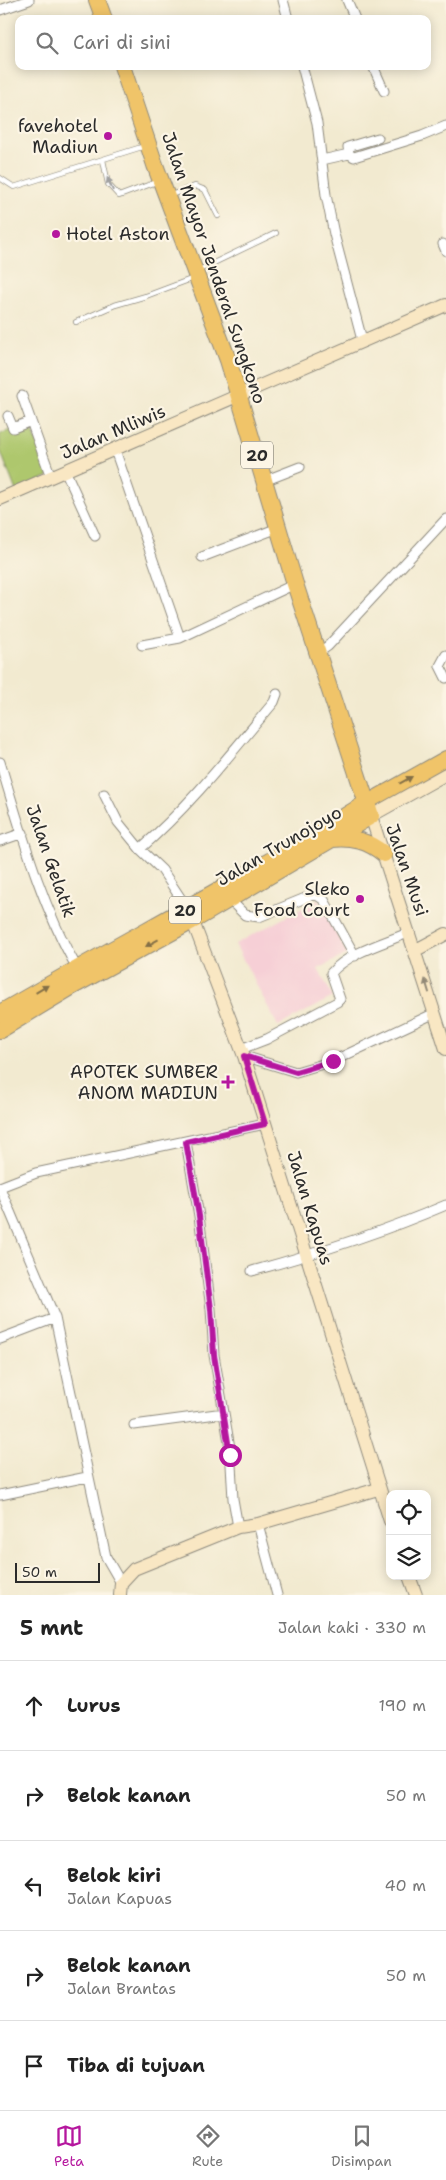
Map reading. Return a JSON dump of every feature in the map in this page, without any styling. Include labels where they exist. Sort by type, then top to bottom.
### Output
[{"type":"highway","points":[[97,0],[103,15]]},
{"type":"highway","name":"Jalan Mayor Jenderal Sungkono","points":[[123,70],[161,180],[215,320],[295,584],[369,809]]},
{"type":"highway","name":"Jalan Trunojoyo","points":[[225,893],[330,839],[369,809]]},
{"type":"highway","name":"Jalan Trunojoyo","points":[[0,1030],[225,893],[369,809]]},
{"type":"highway","points":[[330,839],[355,838],[372,844],[384,854]]},
{"type":"highway","name":"Jalan Trunojoyo","points":[[0,1013],[77,968],[191,914]]},
{"type":"main road","name":"Jalan Mliwis","points":[[0,500],[362,340],[446,305]]},
{"type":"main road","points":[[369,809],[446,758]]},
{"type":"main road","points":[[369,809],[446,774]]},
{"type":"main road","name":"Jalan Musi","points":[[369,809],[416,950],[446,1049]]},
{"type":"main road","name":"Jalan Kapuas","points":[[191,914],[243,1052],[386,1510]]},
{"type":"main road","points":[[416,950],[446,934]]},
{"type":"main road","points":[[121,1589],[134,1569],[238,1527],[258,1524],[378,1488]]},
{"type":"main road","points":[[410,1580],[416,1595]]},
{"type":"street","points":[[0,10],[29,0]]},
{"type":"street","points":[[283,0],[287,15]]},
{"type":"street","points":[[347,0],[353,15]]},
{"type":"street","points":[[303,70],[317,123],[326,195],[334,234],[362,340]]},
{"type":"street","points":[[375,70],[384,92]]},
{"type":"street","points":[[322,160],[349,154],[354,157],[422,136],[446,126]]},
{"type":"street","points":[[349,154],[348,147],[378,138]]},
{"type":"street","points":[[22,396],[51,477]]},
{"type":"street","points":[[8,416],[14,428],[31,421]]},
{"type":"street","points":[[115,450],[180,638]]},
{"type":"street","points":[[264,481],[300,467]]},
{"type":"street","points":[[65,470],[94,536]]},
{"type":"street","points":[[318,653],[328,646],[446,519]]},
{"type":"street","points":[[202,557],[278,528]]},
{"type":"street","points":[[142,645],[180,638],[295,584]]},
{"type":"street","points":[[446,655],[440,666],[446,678]]},
{"type":"street","points":[[140,849],[176,815],[274,702],[277,694]]},
{"type":"street","name":"Jalan Gelatik","points":[[0,762],[50,911],[65,948],[77,968]]},
{"type":"street","points":[[104,794],[118,822],[140,849],[162,870],[191,914]]},
{"type":"street","points":[[0,841],[23,833]]},
{"type":"street","points":[[225,893],[245,915],[259,917],[315,894],[324,900],[355,956]]},
{"type":"street","points":[[243,1052],[337,1002],[340,999],[339,992],[331,973],[355,956],[410,932]]},
{"type":"street","points":[[243,1052],[296,1072],[333,1061],[435,1013]]},
{"type":"street","points":[[121,1589],[106,1557],[87,1477],[55,1318],[0,1187],[36,1172],[265,1124]]},
{"type":"street","points":[[186,1142],[199,1216],[211,1309],[214,1355],[230,1448],[232,1499],[238,1527]]},
{"type":"street","points":[[252,1271],[307,1256],[446,1205]]},
{"type":"street","points":[[0,1339],[55,1318]]},
{"type":"street","points":[[134,1425],[224,1413]]},
{"type":"street","points":[[0,1495],[87,1477]]},
{"type":"street","points":[[258,1524],[277,1595]]},
{"type":"lane","points":[[0,178],[14,187],[149,144]]},
{"type":"lane","points":[[103,160],[108,184],[119,196],[161,180]]},
{"type":"lane","points":[[167,196],[195,186],[206,190],[218,216]]},
{"type":"lane","points":[[76,322],[115,305],[161,291],[276,233]]},
{"type":"shaded area","points":[[318,900],[347,954],[318,969],[333,997],[278,1026],[235,944]]},
{"type":"green space","points":[[30,423],[49,476],[16,491],[0,450],[0,434]]},
{"type":"place","name":"favehotel Madiun","points":[[108,136]]},
{"type":"place","name":"Hotel Aston","points":[[56,234]]},
{"type":"place","name":"Sleko Food Court","points":[[360,899]]},
{"type":"place","name":"APOTEK SUMBER ANOM MADIUN","points":[[228,1082]]},
{"type":"route","points":[[230,1455],[228,1432],[214,1355],[211,1309],[199,1216],[186,1142],[265,1124],[244,1056],[296,1072],[333,1061]]}]
